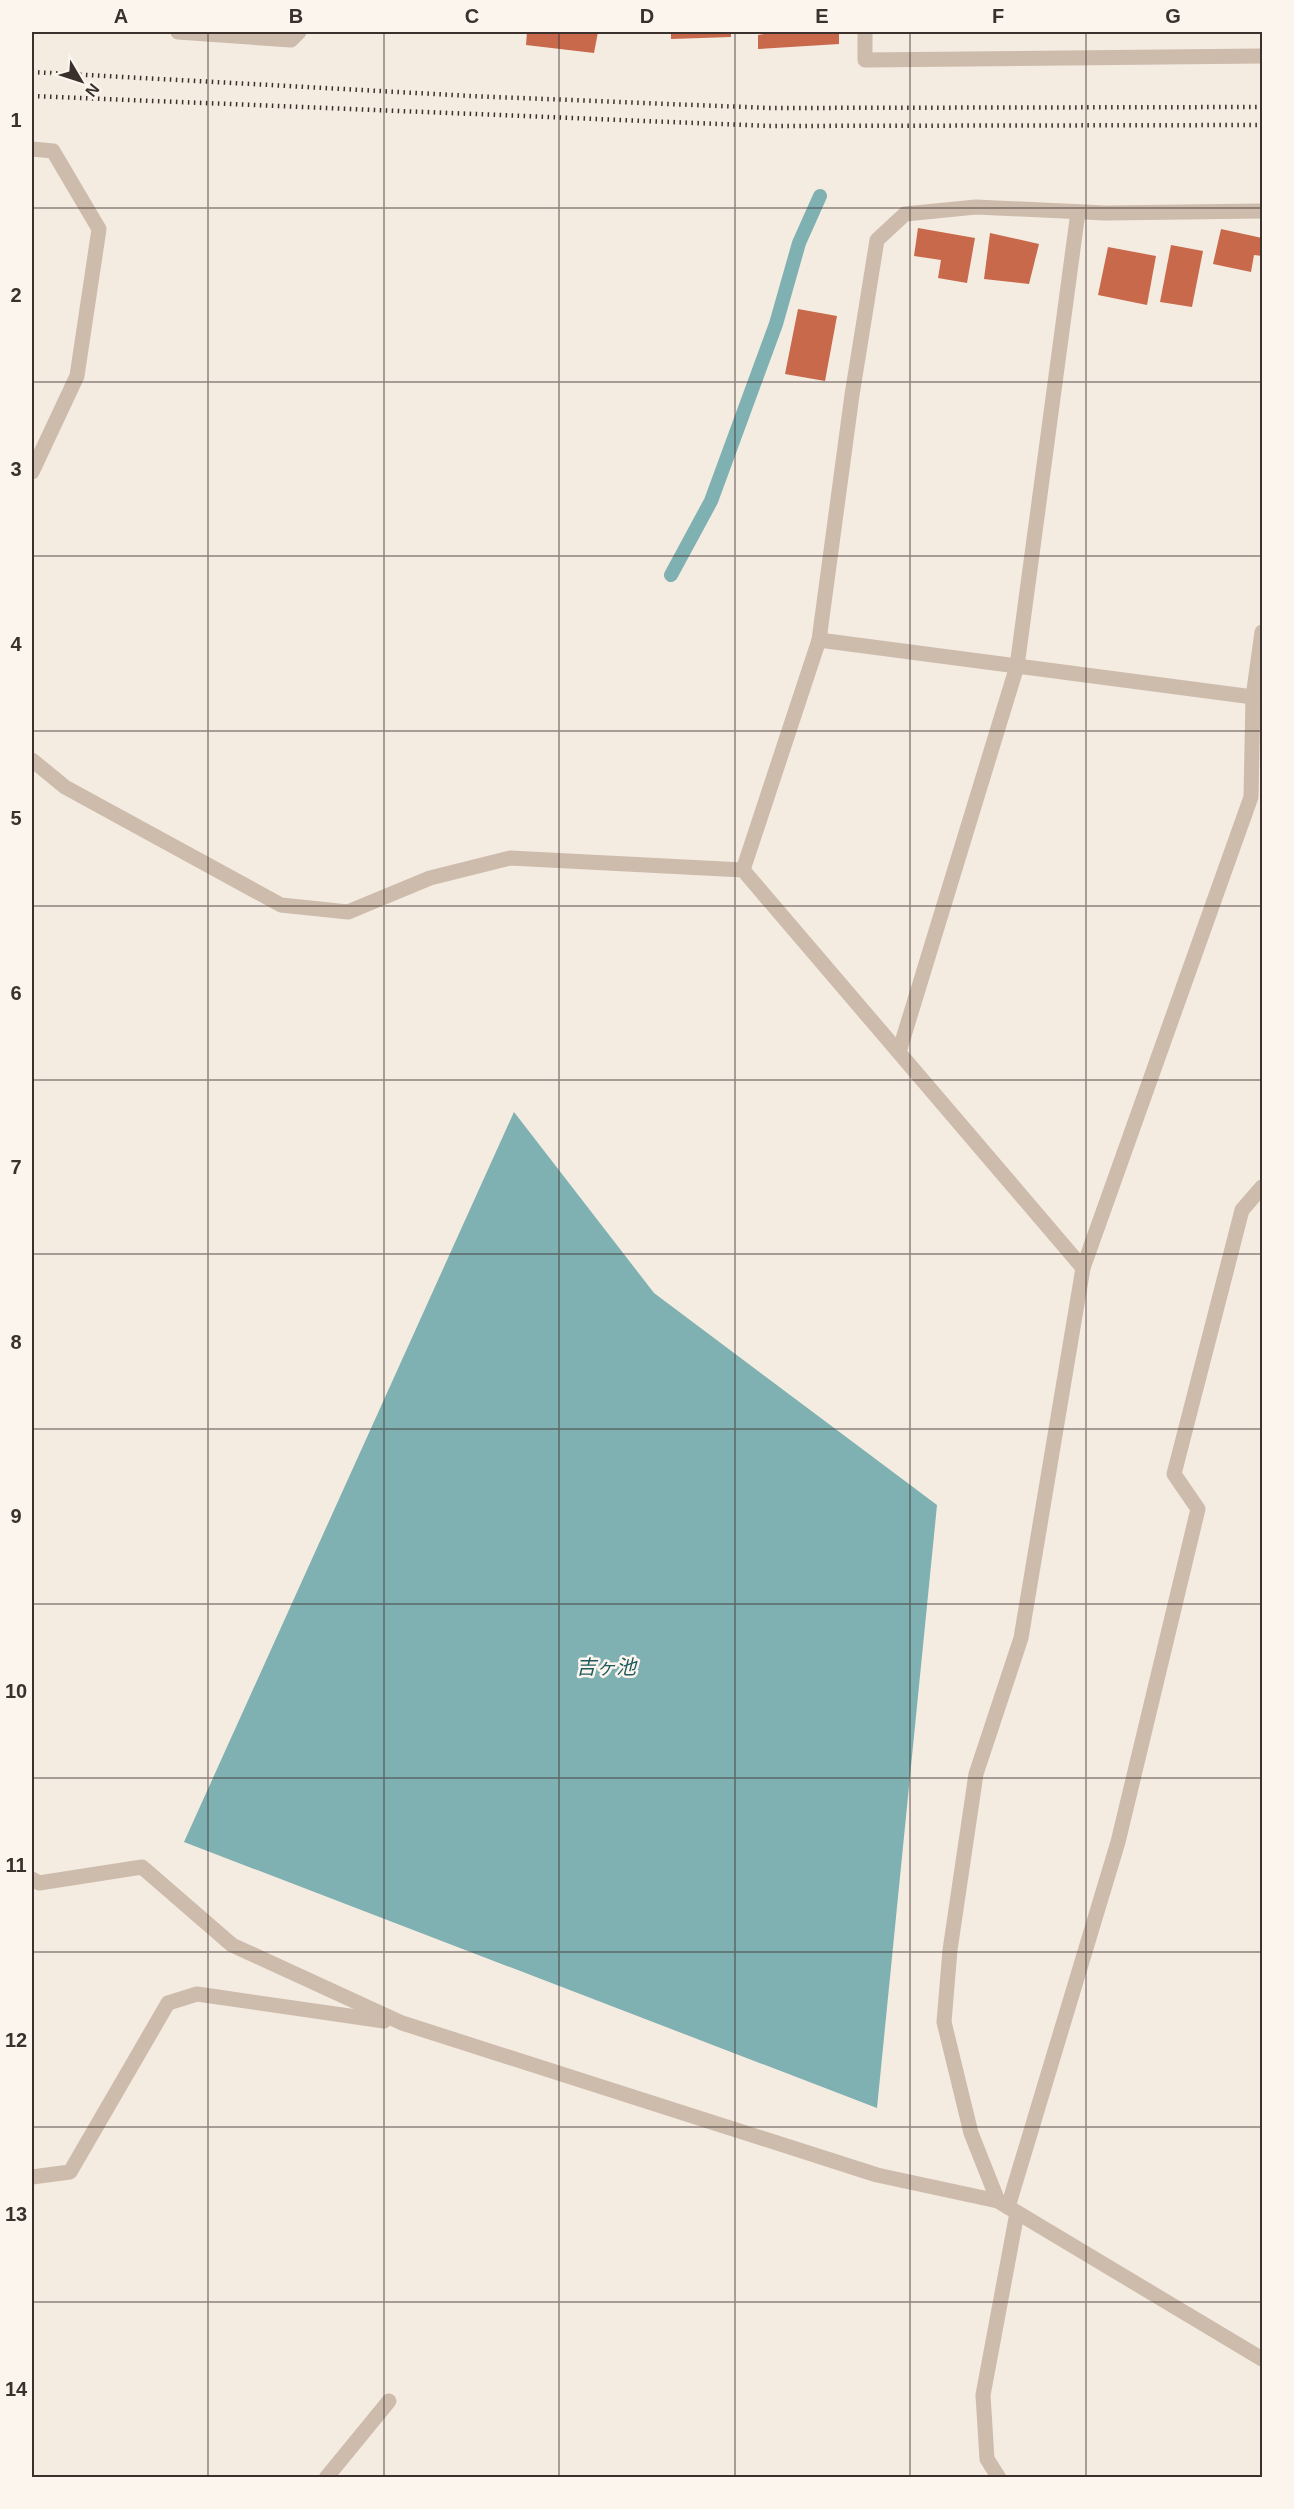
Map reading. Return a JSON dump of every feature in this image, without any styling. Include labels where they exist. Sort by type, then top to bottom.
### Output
[{"type":"street","points":[[178,32],[291,40],[299,32]]},
{"type":"street","points":[[865,32],[865,60],[1263,56]]},
{"type":"street","points":[[32,149],[53,151],[99,229],[77,376],[32,472]]},
{"type":"street","points":[[743,870],[819,640],[852,395],[877,240],[905,214],[976,207],[1105,213],[1263,211]]},
{"type":"street","points":[[899,1052],[1017,666],[1078,212]]},
{"type":"street","points":[[1008,2207],[971,2133],[944,2022],[950,1950],[976,1774],[1021,1638],[1083,1268],[1257,799],[1253,697],[1263,632]]},
{"type":"street","points":[[819,640],[1253,697]]},
{"type":"street","points":[[32,760],[65,787],[281,905],[348,912],[430,878],[510,858],[743,870],[1083,1268]]},
{"type":"street","points":[[999,2478],[987,2459],[983,2394],[1008,2207],[1121,1830],[1198,1509],[1174,1474],[1242,1210],[1263,1187]]},
{"type":"street","points":[[32,1879],[39,1883],[142,1867],[232,1945],[402,2023],[877,2175],[1008,2207],[1263,2359]]},
{"type":"street","points":[[32,2177],[70,2172],[168,2003],[197,1994],[402,2023]]},
{"type":"street","points":[[326,2478],[389,2401]]},
{"type":"water","name":"吉ヶ池","points":[[514,1112],[654,1293],[937,1505],[877,2108],[184,1842]]},
{"type":"building","points":[[527,32],[598,32],[594,53],[526,45]]},
{"type":"building","points":[[671,32],[731,32],[731,37],[671,39]]},
{"type":"building","points":[[764,32],[839,32],[839,44],[758,49],[758,35]]},
{"type":"building","points":[[918,228],[975,238],[967,283],[938,278],[941,260],[914,256]]},
{"type":"building","points":[[1221,229],[1262,238],[1262,256],[1254,255],[1251,272],[1213,264]]},
{"type":"building","points":[[990,233],[1039,244],[1029,284],[984,279]]},
{"type":"building","points":[[1171,245],[1203,251],[1192,307],[1160,302]]},
{"type":"building","points":[[1108,247],[1156,256],[1147,305],[1098,295]]},
{"type":"building","points":[[798,309],[837,316],[825,381],[785,374]]},
{"type":"waterway","points":[[671,575],[711,501],[776,324],[799,243],[820,196]]},
{"type":"railway","points":[[32,72],[471,96],[769,108],[1262,107]]},
{"type":"railway","points":[[32,96],[769,126],[1262,125]]}]
